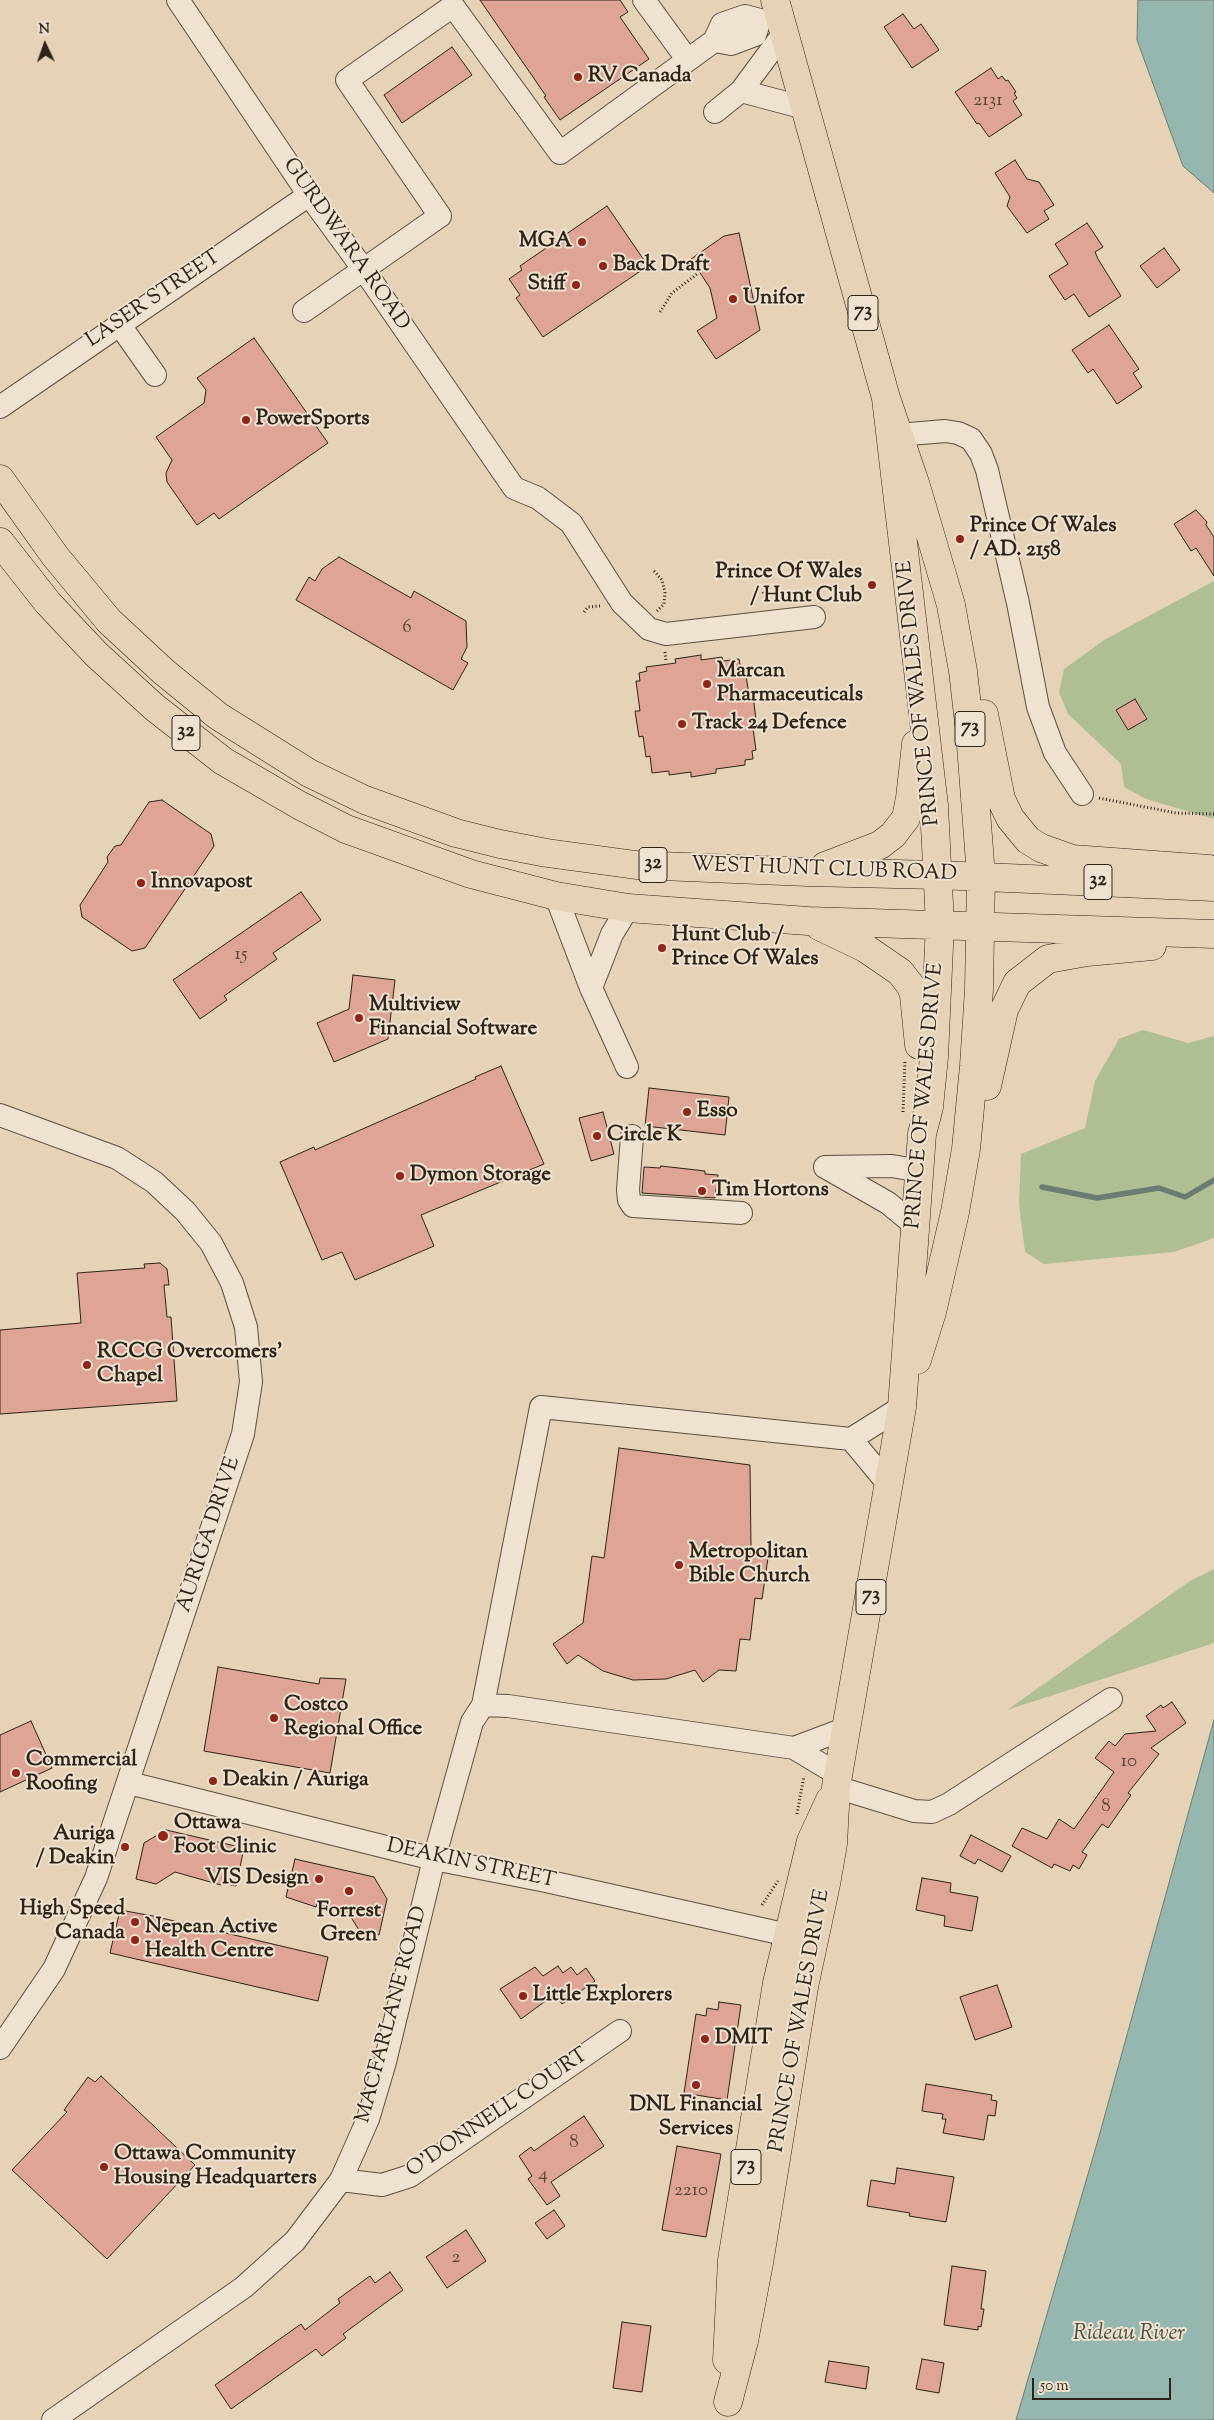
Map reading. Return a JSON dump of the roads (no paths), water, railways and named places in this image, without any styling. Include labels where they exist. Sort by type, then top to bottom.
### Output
[{"type":"main road","name":"PRINCE OF WALES DRIVE","points":[[774,17],[805,108],[886,398],[951,605],[963,671],[970,732],[981,876],[980,989],[966,1149],[957,1202],[932,1312],[902,1407]]},
{"type":"main road","name":"PRINCE OF WALES DRIVE","points":[[728,2411],[759,2263],[804,1987],[801,1938],[833,1844],[838,1781],[890,1486],[902,1407],[920,1171],[912,1126],[929,1107],[934,1057],[940,924],[938,875],[929,755],[886,398]]},
{"type":"main road","name":"WEST HUNT CLUB ROAD","points":[[0,480],[29,522],[82,589],[139,650],[218,716],[277,755],[337,787],[365,800],[456,832],[500,844],[547,853],[636,865],[808,872],[981,876],[1214,887]]},
{"type":"main road","name":"32","points":[[0,542],[48,603],[96,654],[154,707],[223,761],[299,805],[346,829],[470,874],[556,896],[628,908],[808,921],[980,925],[1214,934]]},
{"type":"main road","points":[[951,605],[978,688],[1001,799],[1010,818],[1028,840],[1041,848],[1072,859],[1214,869]]},
{"type":"main road","points":[[808,872],[880,845],[893,836],[906,818],[922,695]]},
{"type":"main road","points":[[808,921],[865,948],[900,972],[911,986],[917,1004],[919,1030],[912,1126]]},
{"type":"main road","points":[[966,1149],[982,1111],[1004,1010],[1017,983],[1048,959],[1066,954],[1214,941]]},
{"type":"main road","points":[[920,1171],[943,1180],[952,1189],[957,1202]]},
{"type":"street","name":"GURDWARA ROAD","points":[[178,0],[309,195],[364,270],[514,488],[538,498],[571,523],[622,603],[649,629],[666,634],[682,634],[814,617]]},
{"type":"street","points":[[644,0],[687,59]]},
{"type":"street","points":[[304,311],[440,216],[347,80],[453,6],[560,152],[714,41],[731,44],[755,35],[774,17]]},
{"type":"street","points":[[715,112],[741,91],[774,17]]},
{"type":"street","points":[[741,91],[805,108]]},
{"type":"street","name":"LASER STREET","points":[[0,406],[309,195]]},
{"type":"street","points":[[119,324],[155,375]]},
{"type":"street","points":[[898,435],[945,431],[958,433],[971,439],[981,454],[987,470],[1018,603],[1038,707],[1055,753],[1082,794]]},
{"type":"street","points":[[556,896],[592,988],[627,1068]]},
{"type":"street","points":[[592,988],[612,934],[628,908]]},
{"type":"street","name":"AURIGA DRIVE","points":[[0,1115],[117,1158],[154,1182],[185,1211],[211,1243],[232,1283],[246,1327],[251,1382],[243,1434],[96,1878],[54,1969],[11,2035],[0,2048]]},
{"type":"street","points":[[632,1136],[628,1190],[629,1200],[633,1206],[742,1213]]},
{"type":"street","points":[[916,1226],[888,1203],[825,1167],[892,1166],[920,1171]]},
{"type":"street","name":"MACFARLANE ROAD","points":[[53,2420],[244,2287],[295,2242],[341,2180],[368,2119],[385,2062],[434,1859],[472,1722],[483,1705],[541,1407],[851,1439]]},
{"type":"street","points":[[890,1486],[851,1439],[902,1407]]},
{"type":"street","points":[[483,1705],[508,1706],[794,1748],[838,1781],[914,1811],[932,1812],[950,1804],[1111,1700]]},
{"type":"street","points":[[794,1748],[848,1728]]},
{"type":"street","name":"DEAKIN STREET","points":[[129,1783],[434,1859],[546,1881],[801,1938]]},
{"type":"street","name":"O'DONNELL COURT","points":[[341,2180],[382,2185],[410,2176],[620,2031]]},
{"type":"water","points":[[1138,0],[1214,0],[1214,193],[1183,166],[1137,40]]},
{"type":"water","name":"Rideau River","points":[[1214,1720],[1214,2420],[1016,2420],[1098,2140]]},
{"type":"waterway","points":[[1042,1187],[1097,1198],[1159,1188],[1185,1197],[1214,1180]]},
{"type":"place","name":"RV Canada","points":[[578,77]]},
{"type":"place","name":"MGA","points":[[582,242]]},
{"type":"place","name":"Back Draft","points":[[603,266]]},
{"type":"place","name":"Stiff","points":[[576,285]]},
{"type":"place","name":"Unifor","points":[[733,299]]},
{"type":"place","name":"PowerSports","points":[[246,420]]},
{"type":"place","name":"Prince Of Wales / AD. 2158","points":[[960,539]]},
{"type":"place","name":"Prince Of Wales / Hunt Club","points":[[872,585]]},
{"type":"place","name":"Marcan Pharmaceuticals","points":[[707,684]]},
{"type":"place","name":"Track 24 Defence","points":[[682,724]]},
{"type":"place","name":"Innovapost","points":[[141,883]]},
{"type":"place","name":"Hunt Club / Prince Of Wales","points":[[662,948]]},
{"type":"place","name":"Multiview Financial Software","points":[[359,1018]]},
{"type":"place","name":"Esso","points":[[687,1112]]},
{"type":"place","name":"Circle K","points":[[597,1136]]},
{"type":"place","name":"Dymon Storage","points":[[400,1176]]},
{"type":"place","name":"Tim Hortons","points":[[702,1191]]},
{"type":"place","name":"RCCG Overcomers' Chapel","points":[[87,1365]]},
{"type":"place","name":"Metropolitan Bible Church","points":[[679,1565]]},
{"type":"place","name":"Costco Regional Office","points":[[274,1718]]},
{"type":"place","name":"Commercial Roofing","points":[[16,1773]]},
{"type":"place","name":"Deakin / Auriga","points":[[213,1781]]},
{"type":"place","name":"Ottawa Foot Clinic","points":[[163,1836]]},
{"type":"place","name":"Auriga / Deakin","points":[[125,1847]]},
{"type":"place","name":"VIS Design","points":[[319,1879]]},
{"type":"place","name":"Forrest Green","points":[[349,1891]]},
{"type":"place","name":"High Speed Canada","points":[[135,1922]]},
{"type":"place","name":"Nepean Active Health Centre","points":[[135,1940]]},
{"type":"place","name":"Little Explorers","points":[[523,1996]]},
{"type":"place","name":"DMIT","points":[[705,2039]]},
{"type":"place","name":"DNL Financial Services","points":[[696,2085]]},
{"type":"place","name":"Ottawa Community Housing Headquarters","points":[[104,2167]]}]
